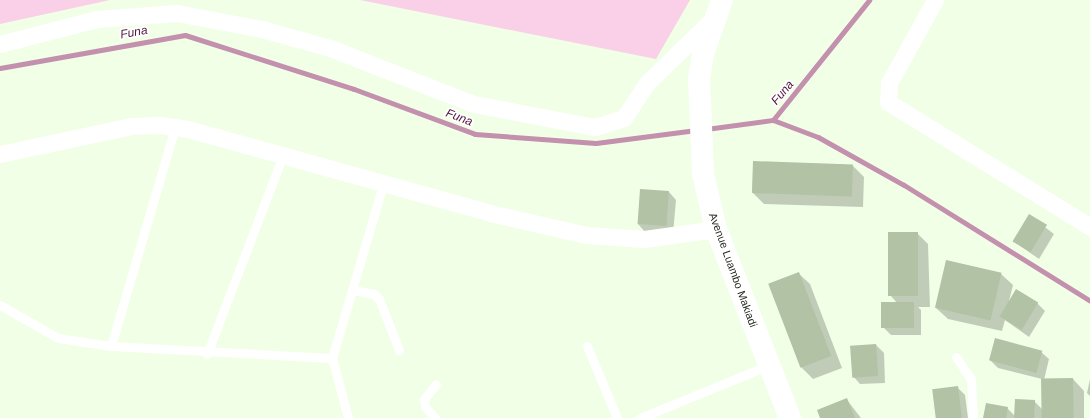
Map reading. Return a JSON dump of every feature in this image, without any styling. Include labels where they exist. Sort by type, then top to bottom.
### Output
[{"type":"main road","name":"Avenue Luambo Makiadi","points":[[718,9],[703,54],[699,90],[700,150],[716,229],[790,418]]},
{"type":"street","points":[[935,0],[886,93],[888,102],[1090,227]]},
{"type":"street","points":[[0,44],[97,19],[177,14],[262,29],[330,48],[474,104],[595,127],[624,118],[647,83],[718,9]]},
{"type":"street","points":[[0,154],[132,126],[175,127],[383,185],[610,239],[644,239],[716,229]]},
{"type":"lane","points":[[111,346],[175,127]]},
{"type":"lane","points":[[207,354],[282,158]]},
{"type":"lane","points":[[346,418],[332,358],[383,185]]},
{"type":"lane","points":[[353,290],[374,294],[379,299],[399,350]]},
{"type":"lane","points":[[0,305],[58,338],[111,346],[207,354],[332,358]]},
{"type":"lane","points":[[587,346],[617,418]]},
{"type":"lane","points":[[956,357],[971,379],[973,418]]},
{"type":"lane","points":[[640,418],[769,365]]},
{"type":"lane","points":[[435,418],[425,407],[424,399],[436,384]]},
{"type":"shaded area","points":[[0,0],[110,0],[0,24]]},
{"type":"shaded area","points":[[360,0],[690,0],[656,59]]},
{"type":"building","points":[[753,161],[853,164],[852,196],[752,193]]},
{"type":"building","points":[[640,189],[669,191],[666,226],[638,224]]},
{"type":"building","points":[[1029,214],[1047,225],[1031,252],[1013,241]]},
{"type":"building","points":[[888,232],[918,232],[918,296],[888,296]]},
{"type":"building","points":[[946,260],[1002,273],[991,321],[935,308]]},
{"type":"building","points":[[799,272],[831,356],[800,368],[768,284]]},
{"type":"building","points":[[1016,289],[1038,302],[1022,330],[1000,316]]},
{"type":"building","points":[[881,302],[914,302],[914,328],[881,328]]},
{"type":"building","points":[[995,338],[1042,351],[1036,373],[989,360]]},
{"type":"building","points":[[876,344],[878,376],[852,378],[850,346]]},
{"type":"building","points":[[1073,378],[1074,418],[1042,418],[1041,379]]},
{"type":"building","points":[[958,386],[962,418],[936,418],[932,389]]},
{"type":"building","points":[[847,398],[855,418],[820,418],[817,410]]},
{"type":"building","points":[[1015,399],[1035,400],[1034,418],[1014,418]]},
{"type":"building","points":[[986,403],[1008,407],[1006,418],[983,418]]},
{"type":"waterway","name":"Funa","points":[[706,129],[773,120],[869,0]]},
{"type":"waterway","name":"Funa","points":[[0,68],[185,35],[354,89],[475,134],[596,143],[696,130]]},
{"type":"waterway","points":[[773,120],[818,137],[904,185],[1090,301]]}]
